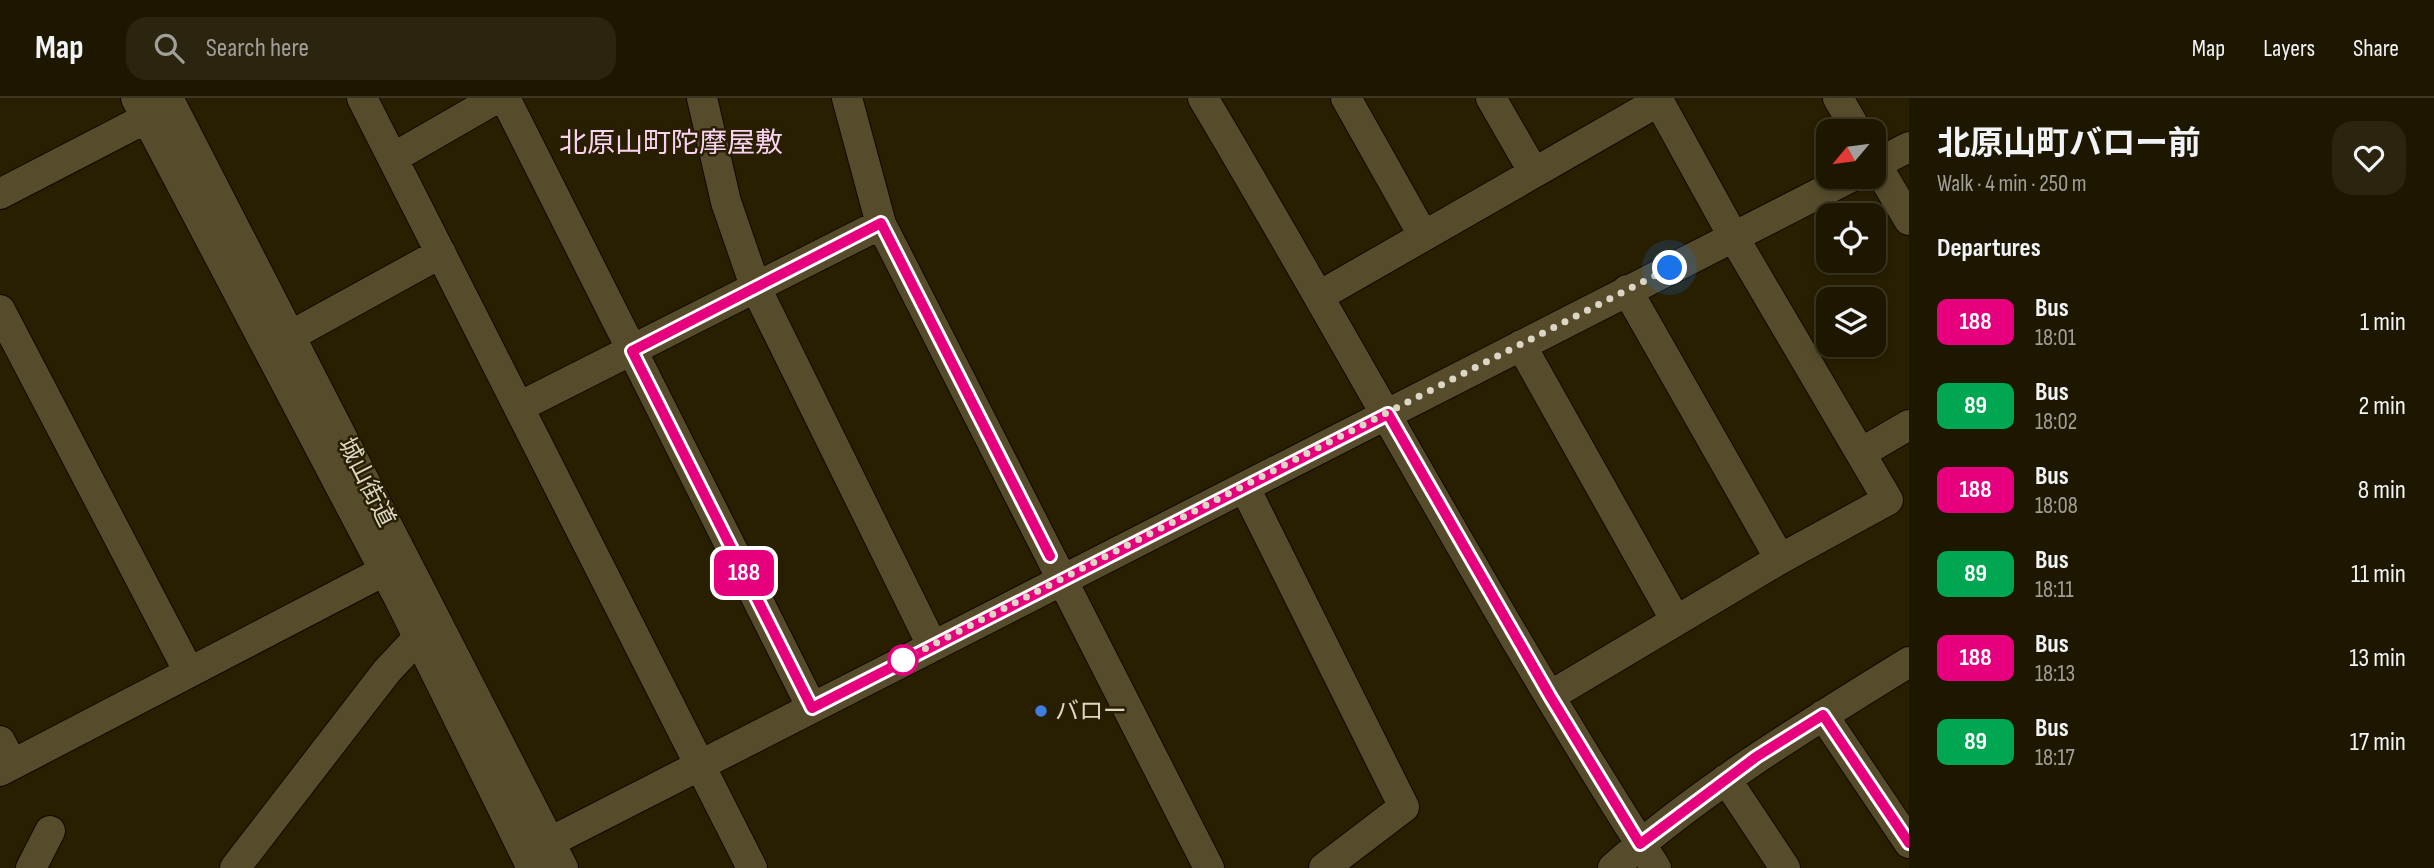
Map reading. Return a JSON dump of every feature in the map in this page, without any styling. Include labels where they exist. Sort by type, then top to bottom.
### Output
[{"type":"street","points":[[362,98],[752,868]]},
{"type":"street","points":[[393,159],[497,98]]},
{"type":"street","points":[[505,98],[812,708]]},
{"type":"street","points":[[702,98],[726,202],[755,286],[932,645]]},
{"type":"street","points":[[847,98],[881,223],[1209,868]]},
{"type":"street","points":[[1203,98],[1321,295],[1550,696],[1648,856]]},
{"type":"street","points":[[1346,98],[1423,235]]},
{"type":"street","points":[[1491,98],[1532,172]]},
{"type":"street","points":[[1838,98],[1850,119]]},
{"type":"street","points":[[1321,295],[1658,99],[1733,236],[1888,500],[1780,559],[1550,696]]},
{"type":"street","points":[[0,194],[161,103]]},
{"type":"street","name":"城山街道","points":[[161,103],[292,335],[557,855]]},
{"type":"street","name":"城山街道","points":[[161,103],[384,571],[532,868]]},
{"type":"street","points":[[1886,158],[1909,147]]},
{"type":"street","points":[[557,855],[700,763],[1245,488],[1826,189]]},
{"type":"street","points":[[1886,189],[1909,220]]},
{"type":"street","points":[[519,407],[881,223]]},
{"type":"street","points":[[292,335],[441,253]]},
{"type":"street","points":[[1627,290],[1780,559]]},
{"type":"street","points":[[0,310],[188,670]]},
{"type":"street","points":[[1521,345],[1676,621]]},
{"type":"street","points":[[1861,453],[1909,425]]},
{"type":"street","points":[[1245,488],[1404,807],[1324,868]]},
{"type":"street","points":[[4,759],[384,571]]},
{"type":"street","points":[[235,868],[387,671],[418,638]]},
{"type":"street","points":[[1613,868],[1648,856],[1726,779],[1909,662]]},
{"type":"street","points":[[1823,715],[1909,843]]},
{"type":"street","points":[[1726,779],[1785,868]]},
{"type":"street","points":[[32,868],[50,831]]},
{"type":"bus line","name":"188","points":[[1050,556],[881,223],[632,351],[812,708],[1388,414],[1550,696],[1640,844],[1756,757],[1823,715],[1909,843]]},
{"type":"place","name":"バロー","points":[[1041,711]]},
{"type":"district","name":"北原山町陀摩屋敷","points":[[671,142]]},
{"type":"route","points":[[903,660],[1245,488],[1670,268]]}]
